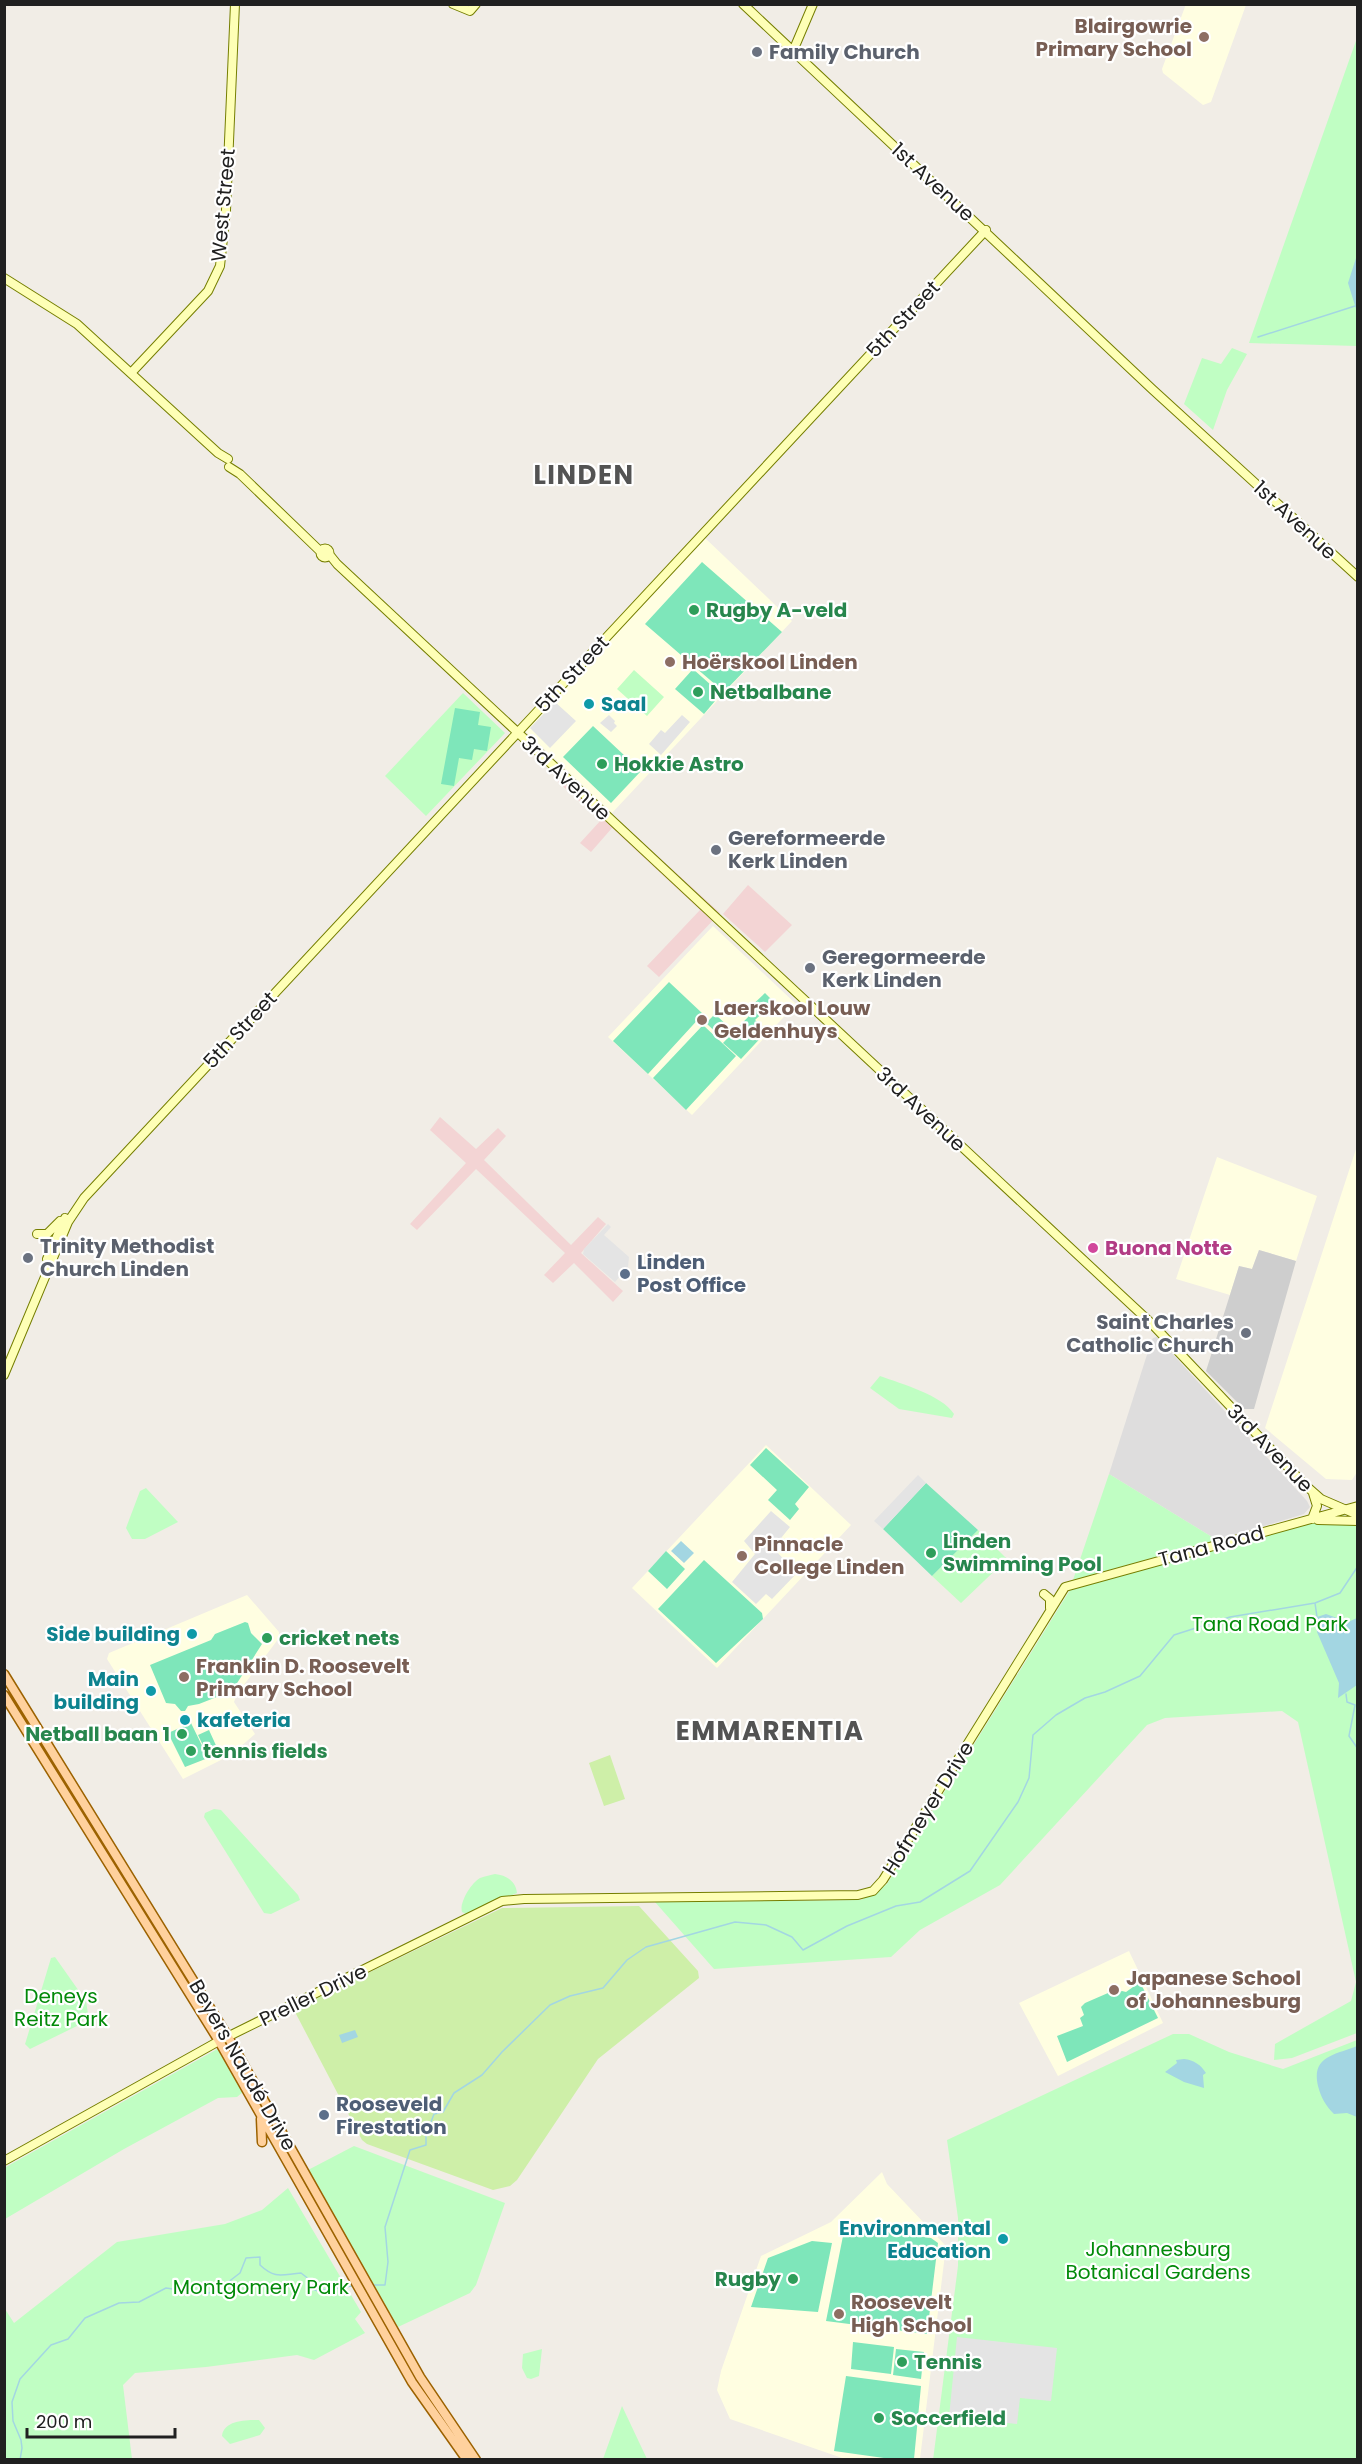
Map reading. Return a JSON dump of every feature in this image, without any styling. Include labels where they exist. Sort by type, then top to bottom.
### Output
[{"type":"main road","name":"West Street","points":[[131,373],[208,291],[220,266],[226,210],[235,4]]},
{"type":"main road","points":[[453,4],[473,8]]},
{"type":"main road","name":"1st Avenue","points":[[743,4],[1123,359],[1183,410],[1233,462],[1358,578]]},
{"type":"main road","points":[[793,51],[813,4]]},
{"type":"main road","name":"5th Street","points":[[52,1251],[64,1219],[73,1207],[84,1198],[986,230]]},
{"type":"main road","name":"3rd Avenue","points":[[4,278],[75,322],[131,373],[1152,1324],[1314,1493],[1358,1515]]},
{"type":"main road","name":"5th Street","points":[[52,1251],[84,1198]]},
{"type":"main road","points":[[37,1234],[47,1234],[64,1219]]},
{"type":"main road","points":[[4,1375],[52,1251]]},
{"type":"main road","points":[[1314,1493],[1317,1506],[1310,1520],[1358,1521]]},
{"type":"main road","name":"Tana Road","points":[[1065,1587],[1358,1506]]},
{"type":"main road","name":"Hofmeyer Drive","points":[[641,1898],[858,1895],[873,1891],[883,1880],[1065,1587]]},
{"type":"main road","points":[[1044,1594],[1050,1599],[1050,1608]]},
{"type":"main road","name":"Beyers Naudé Drive","points":[[4,1674],[228,2037],[420,2378],[476,2460]]},
{"type":"main road","name":"Beyers Naudé Drive","points":[[4,1695],[219,2041],[415,2388],[467,2460]]},
{"type":"main road","name":"Preller Drive","points":[[4,2161],[219,2041],[501,1901],[641,1898]]},
{"type":"main road","points":[[261,2116],[262,2142]]},
{"type":"main road","points":[[276,2143],[285,2137]]},
{"type":"main road","points":[[295,2176],[304,2171]]},
{"type":"shaded area","name":"Blairgowrie Primary School","points":[[1186,4],[1246,5],[1211,102],[1203,105],[1163,73],[1162,69]]},
{"type":"shaded area","name":"Hoërskool Linden","points":[[704,537],[792,621],[612,813],[523,729]]},
{"type":"shaded area","points":[[555,702],[576,721],[550,748],[530,728]]},
{"type":"shaded area","points":[[609,715],[617,726],[611,732],[600,723]]},
{"type":"shaded area","points":[[682,715],[690,722],[661,755],[649,744],[661,730],[665,733]]},
{"type":"shaded area","points":[[567,773],[720,913],[659,977],[647,966],[700,910],[612,828],[591,852],[580,843],[601,820],[558,782]]},
{"type":"shaded area","points":[[748,885],[792,925],[765,952],[723,914]]},
{"type":"shaded area","name":"Laerskool Louw Geldenhuys","points":[[713,926],[796,1004],[692,1115],[608,1037]]},
{"type":"shaded area","points":[[440,1117],[476,1149],[498,1128],[506,1136],[484,1160],[571,1245],[598,1217],[606,1224],[581,1253],[623,1291],[613,1302],[574,1263],[553,1283],[544,1275],[565,1253],[476,1169],[417,1230],[410,1224],[466,1163],[430,1130]]},
{"type":"shaded area","points":[[1357,1146],[1357,1472],[1352,1480],[1326,1479],[1265,1428]]},
{"type":"shaded area","points":[[1217,1157],[1317,1196],[1296,1261],[1259,1250],[1252,1269],[1239,1266],[1230,1295],[1176,1279]]},
{"type":"shaded area","points":[[608,1224],[611,1227],[604,1235],[629,1257],[628,1267],[615,1282],[583,1254],[584,1249]]},
{"type":"shaded area","name":"Saint Charles Catholic Church","points":[[1259,1250],[1296,1261],[1254,1409],[1244,1409],[1206,1371],[1239,1266],[1252,1269]]},
{"type":"shaded area","points":[[1157,1337],[1307,1501],[1310,1507],[1304,1514],[1217,1540],[1109,1474],[1151,1342]]},
{"type":"shaded area","name":"Pinnacle College Linden","points":[[766,1445],[851,1525],[717,1668],[632,1588]]},
{"type":"shaded area","points":[[918,1475],[926,1483],[883,1529],[874,1521]]},
{"type":"shaded area","points":[[771,1511],[790,1527],[773,1548],[797,1573],[772,1599],[766,1594],[756,1604],[732,1582],[755,1554],[744,1541]]},
{"type":"shaded area","name":"Franklin D. Roosevelt Primary School","points":[[247,1595],[279,1632],[279,1638],[237,1694],[234,1702],[255,1734],[231,1755],[183,1779],[107,1659],[109,1653]]},
{"type":"shaded area","name":"Japanese School of Johannesburg","points":[[1129,1951],[1163,2023],[1058,2076],[1019,2003]]},
{"type":"shaded area","name":"Roosevelt High School","points":[[882,2172],[887,2184],[946,2246],[920,2459],[845,2459],[730,2419],[717,2390],[721,2371],[761,2256],[831,2222]]},
{"type":"shaded area","points":[[957,2337],[1057,2348],[1051,2401],[1020,2398],[1017,2424],[949,2417]]},
{"type":"green space","points":[[1357,38],[1357,346],[1249,343]]},
{"type":"green space","points":[[1232,348],[1247,354],[1227,390],[1213,430],[1184,404],[1202,358],[1221,364]]},
{"type":"green space","points":[[702,562],[782,632],[724,692],[645,624]]},
{"type":"green space","name":"Netbalbane","points":[[693,669],[721,694],[704,714],[675,689]]},
{"type":"green space","points":[[634,670],[664,697],[647,716],[617,689]]},
{"type":"green space","points":[[463,693],[505,733],[426,816],[385,776]]},
{"type":"green space","points":[[455,708],[480,712],[478,725],[491,727],[487,751],[474,749],[472,760],[459,758],[454,786],[441,784]]},
{"type":"green space","name":"Hokkie Astro","points":[[593,726],[641,771],[611,803],[563,757]]},
{"type":"green space","points":[[669,982],[703,1014],[648,1074],[613,1041]]},
{"type":"green space","points":[[765,993],[774,1002],[755,1020],[767,1031],[741,1059],[723,1043],[750,1015],[746,1011]]},
{"type":"green space","points":[[715,1014],[732,1030],[723,1039],[706,1023]]},
{"type":"green space","points":[[703,1025],[736,1056],[686,1110],[653,1078]]},
{"type":"green space","points":[[880,1376],[921,1391],[940,1401],[954,1414],[952,1418],[899,1409],[870,1388]]},
{"type":"green space","points":[[766,1448],[809,1487],[795,1504],[799,1509],[790,1520],[768,1500],[777,1490],[750,1465]]},
{"type":"green space","points":[[1109,1474],[1217,1540],[1073,1580]]},
{"type":"green space","name":"Linden Swimming Pool","points":[[926,1483],[978,1530],[932,1576],[883,1529]]},
{"type":"green space","points":[[146,1488],[178,1522],[145,1539],[132,1539],[126,1528],[140,1491]]},
{"type":"green space","name":"Tana Road Park","points":[[1343,1515],[1357,1521],[1357,2033],[1292,2058],[1274,2060],[1275,2044],[1351,2001],[1356,1982],[1298,1722],[1282,1711],[1165,1718],[1147,1725],[1000,1885],[920,1930],[891,1957],[714,1969],[655,1902],[861,1900],[887,1884],[1070,1590]]},
{"type":"green space","points":[[978,1530],[1007,1559],[961,1603],[932,1576]]},
{"type":"green space","points":[[666,1551],[685,1569],[667,1589],[648,1571]]},
{"type":"green space","points":[[704,1560],[762,1613],[763,1619],[716,1663],[658,1609]]},
{"type":"green space","points":[[245,1622],[248,1623],[251,1633],[262,1644],[232,1691],[188,1706],[185,1711],[181,1711],[175,1704],[166,1703],[150,1665],[211,1640],[215,1634]]},
{"type":"green space","name":"tennis fields","points":[[191,1723],[208,1758],[185,1767],[168,1733]]},
{"type":"green space","points":[[209,1730],[219,1752],[208,1756],[198,1735]]},
{"type":"green space","points":[[610,1755],[625,1799],[604,1806],[589,1763]]},
{"type":"green space","points":[[214,1809],[221,1810],[300,1900],[271,1914],[264,1913],[204,1817],[205,1813]]},
{"type":"green space","points":[[495,1874],[510,1879],[517,1893],[466,1914],[462,1912],[464,1899],[473,1884],[480,1878]]},
{"type":"green space","points":[[639,1906],[698,1971],[699,1978],[598,2059],[517,2180],[510,2186],[493,2190],[367,2144],[362,2140],[295,2012],[296,2008],[502,1908]]},
{"type":"green space","name":"Deneys Reitz Park","points":[[55,1957],[86,2001],[88,2014],[79,2025],[30,2049],[25,2044],[51,1958]]},
{"type":"green space","points":[[1140,1982],[1158,2018],[1067,2062],[1057,2036],[1083,2026],[1080,2018],[1084,2015],[1081,2007],[1108,1993],[1111,1996],[1122,1991],[1126,1992]]},
{"type":"green space","name":"Johannesburg Botanical Gardens","points":[[1173,2034],[1189,2034],[1229,2052],[1283,2069],[1357,2040],[1357,2459],[933,2460],[958,2266],[958,2218],[947,2140]]},
{"type":"green space","points":[[221,2047],[243,2092],[237,2097],[218,2098],[124,2149],[5,2219],[4,2168]]},
{"type":"green space","points":[[354,2146],[505,2203],[476,2285],[470,2293],[398,2327],[308,2170]]},
{"type":"green space","name":"Montgomery Park","points":[[288,2188],[361,2312],[355,2319],[365,2333],[314,2360],[297,2355],[206,2367],[135,2373],[123,2385],[132,2459],[5,2459],[5,2309],[14,2323],[117,2242],[225,2224],[262,2210]]},
{"type":"green space","points":[[845,2226],[931,2238],[938,2243],[927,2334],[826,2321]]},
{"type":"green space","name":"Rugby","points":[[812,2241],[832,2243],[818,2312],[751,2307],[768,2258]]},
{"type":"green space","points":[[853,2342],[894,2347],[891,2374],[851,2369]]},
{"type":"green space","points":[[542,2349],[539,2376],[527,2378],[522,2368],[523,2354]]},
{"type":"green space","points":[[896,2349],[924,2352],[921,2379],[893,2375]]},
{"type":"green space","name":"Soccerfield","points":[[846,2376],[921,2386],[914,2459],[891,2459],[834,2451]]},
{"type":"green space","points":[[622,2406],[647,2459],[603,2459]]},
{"type":"green space","points":[[259,2420],[265,2428],[260,2435],[230,2444],[222,2436],[231,2424]]},
{"type":"water","points":[[1357,255],[1357,312],[1348,283]]},
{"type":"water","points":[[681,1541],[694,1553],[684,1563],[671,1551]]},
{"type":"water","points":[[1326,1614],[1348,1622],[1357,1618],[1357,1685],[1338,1698],[1339,1683],[1317,1632],[1317,1617]]},
{"type":"water","points":[[355,2030],[358,2037],[342,2043],[339,2035]]},
{"type":"water","points":[[1357,2046],[1357,2117],[1347,2113],[1334,2114],[1319,2090],[1318,2068],[1327,2058]]},
{"type":"water","points":[[1184,2059],[1197,2063],[1206,2073],[1203,2075],[1204,2088],[1184,2082],[1165,2072],[1177,2063],[1176,2060]]},
{"type":"waterway","points":[[1258,337],[1355,306]]},
{"type":"waterway","points":[[1317,1617],[1315,1603],[1340,1593],[1358,1566]]},
{"type":"waterway","points":[[372,2285],[385,2285],[388,2262],[385,2227],[410,2150],[426,2145],[426,2135],[434,2114],[443,2112],[454,2093],[482,2075],[550,2005],[570,1996],[603,1988],[627,1960],[646,1947],[735,1922],[766,1925],[792,1937],[803,1950],[847,1926],[896,1906],[920,1902],[970,1871],[1018,1802],[1029,1778],[1033,1735],[1056,1715],[1085,1698],[1105,1692],[1140,1676],[1174,1635],[1230,1617],[1315,1603]]},
{"type":"waterway","points":[[1346,1694],[1347,1702],[1355,1705],[1349,1736],[1358,1749]]},
{"type":"waterway","points":[[20,2460],[21,2440],[13,2421],[12,2402],[20,2379],[51,2345],[68,2339],[85,2318],[119,2303],[139,2302],[166,2288],[207,2294],[223,2286],[240,2273],[246,2258],[260,2257],[260,2265],[271,2273],[284,2275],[301,2273],[310,2280],[309,2288],[318,2291],[352,2286]]},
{"type":"place","name":"Blairgowrie Primary School","points":[[1204,37]]},
{"type":"place","name":"Family Church","points":[[757,52]]},
{"type":"place","name":"Rugby A-veld","points":[[694,610]]},
{"type":"place","name":"Hoërskool Linden","points":[[670,662]]},
{"type":"place","name":"Netbalbane","points":[[698,692]]},
{"type":"place","name":"Saal","points":[[589,704]]},
{"type":"place","name":"Hokkie Astro","points":[[602,764]]},
{"type":"place","name":"Gereformeerde Kerk Linden","points":[[716,850]]},
{"type":"place","name":"Geregormeerde Kerk Linden","points":[[810,968]]},
{"type":"place","name":"Laerskool Louw Geldenhuys","points":[[702,1020]]},
{"type":"place","name":"Buona Notte","points":[[1093,1248]]},
{"type":"place","name":"Trinity Methodist Church Linden","points":[[28,1258]]},
{"type":"place","name":"Linden Post Office","points":[[625,1274]]},
{"type":"place","name":"Saint Charles Catholic Church","points":[[1246,1333]]},
{"type":"place","name":"Linden Swimming Pool","points":[[931,1553]]},
{"type":"place","name":"Pinnacle College Linden","points":[[742,1556]]},
{"type":"place","name":"Side building","points":[[192,1634]]},
{"type":"place","name":"cricket nets","points":[[267,1638]]},
{"type":"place","name":"Franklin D. Roosevelt Primary School","points":[[184,1677]]},
{"type":"place","name":"Main building","points":[[151,1691]]},
{"type":"place","name":"kafeteria","points":[[185,1720]]},
{"type":"place","name":"Netball baan 1","points":[[182,1734]]},
{"type":"place","name":"tennis fields","points":[[191,1751]]},
{"type":"place","name":"Japanese School of Johannesburg","points":[[1114,1990]]},
{"type":"place","name":"Rooseveld Firestation","points":[[324,2115]]},
{"type":"place","name":"Environmental Education","points":[[1003,2239]]},
{"type":"place","name":"Rugby","points":[[793,2279]]},
{"type":"place","name":"Roosevelt High School","points":[[839,2314]]},
{"type":"place","name":"Tennis","points":[[902,2362]]},
{"type":"place","name":"Soccerfield","points":[[879,2418]]},
{"type":"district","name":"LINDEN","points":[[584,475]]},
{"type":"district","name":"EMMARENTIA","points":[[770,1731]]}]
